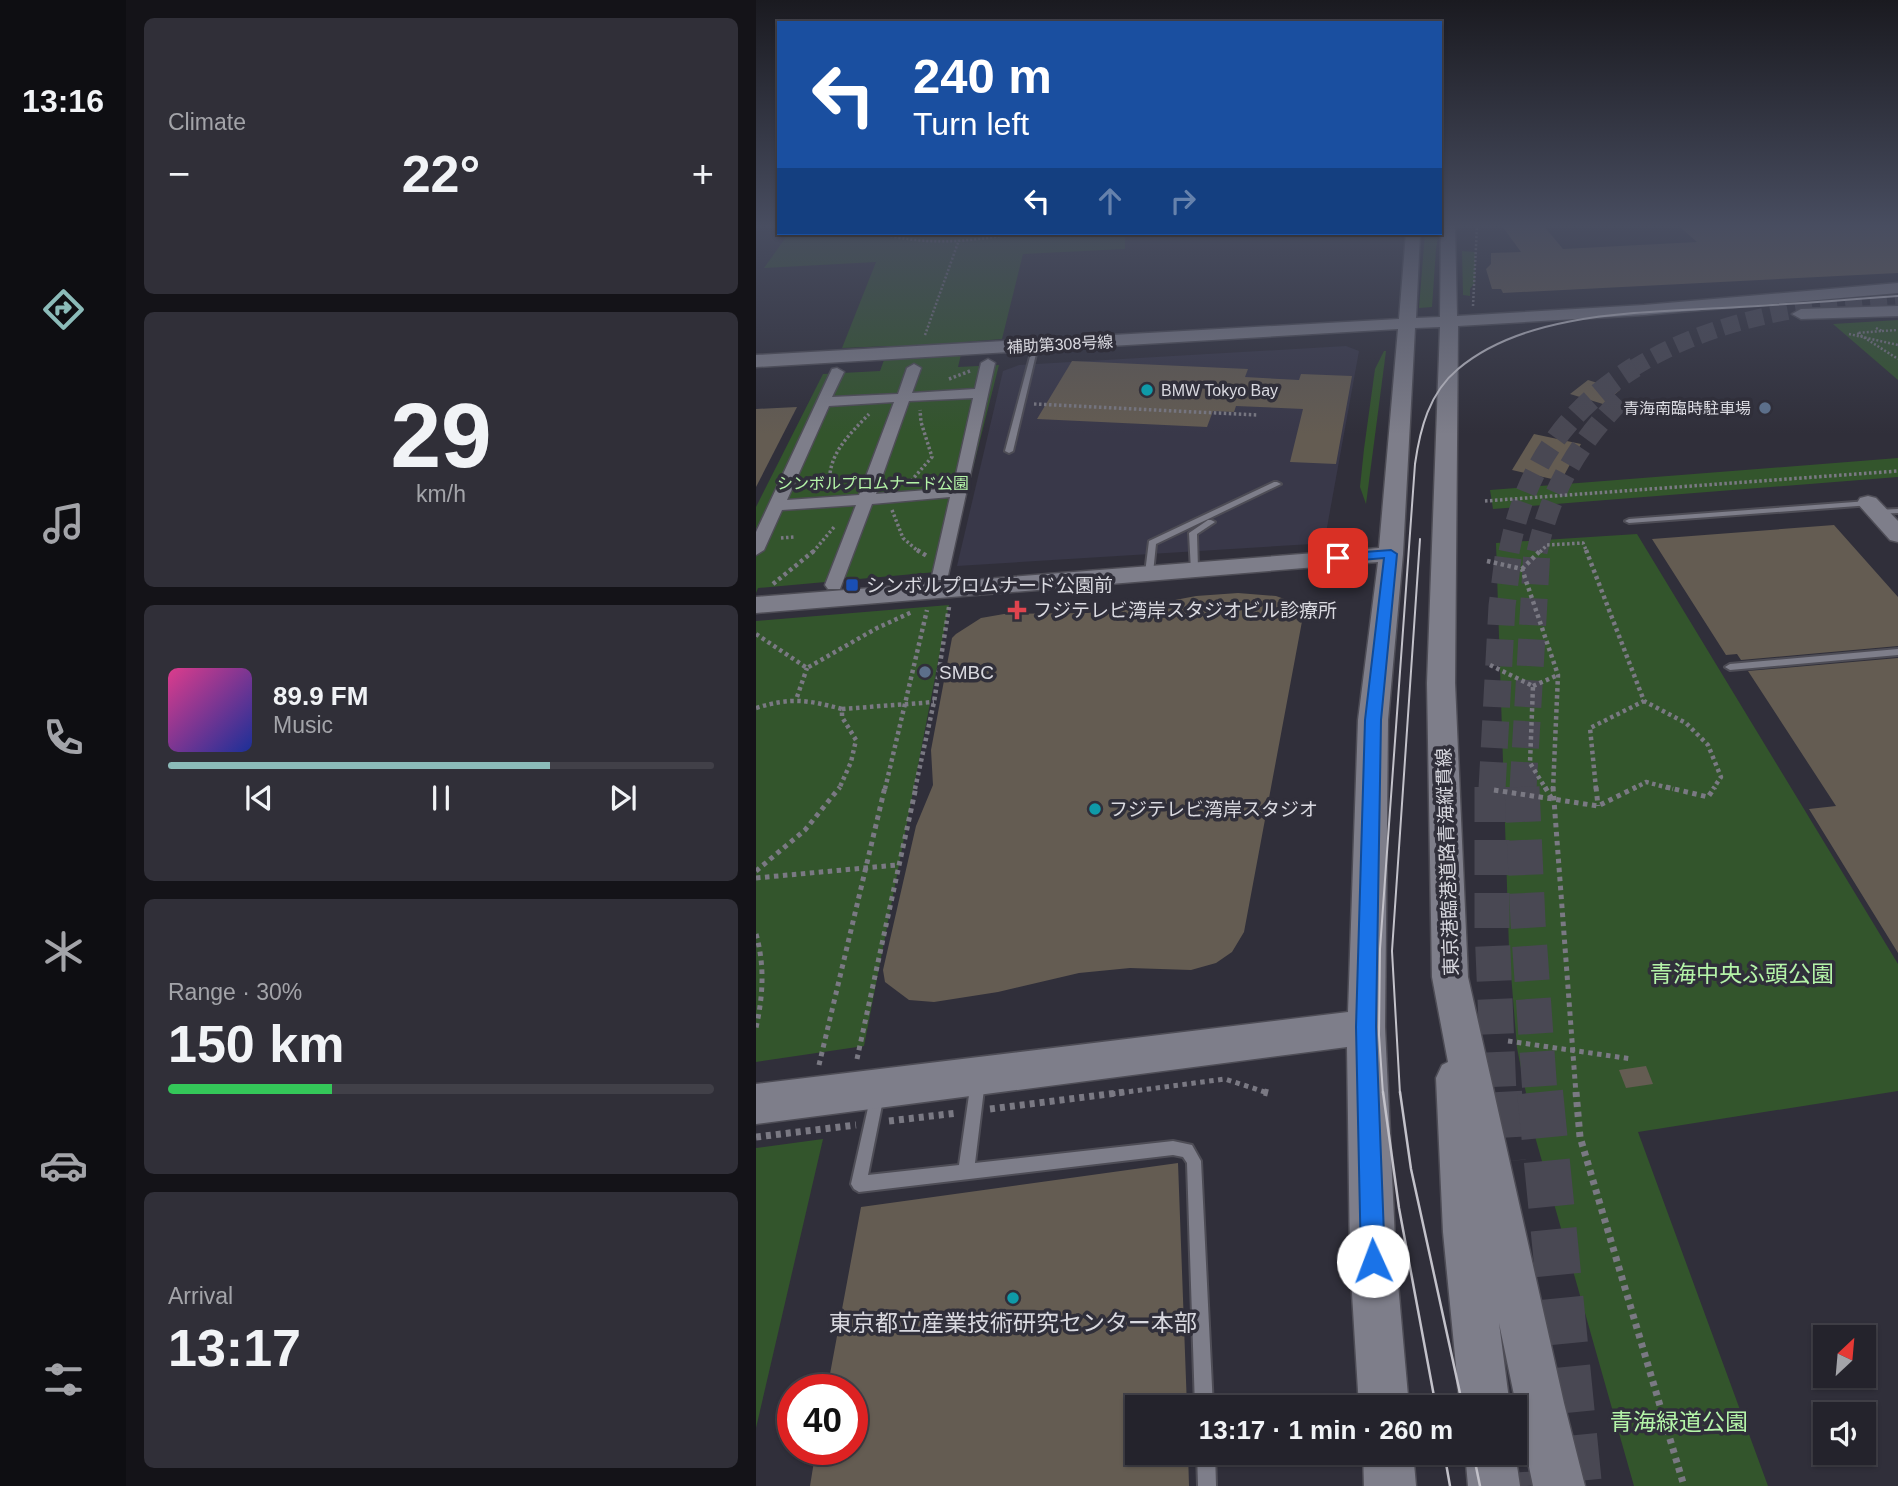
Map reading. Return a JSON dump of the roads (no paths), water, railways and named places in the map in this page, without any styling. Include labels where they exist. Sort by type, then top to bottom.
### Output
[{"type":"street","points":[[1383,1395],[1373,1261],[1366,1027],[1373,720],[1391,554],[1409,295]]},
{"type":"street","name":"東京港臨港道路青海縦貫線","points":[[1449,295],[1441,683],[1450,977],[1539,1403],[1559,1486]]},
{"type":"street","points":[[1407,329],[1813,295]]},
{"type":"street","points":[[1449,326],[1898,312]]},
{"type":"street","name":"補助第308号線","points":[[756,370],[1407,329]]},
{"type":"street","name":"補助第308号線","points":[[756,361],[1407,329]]},
{"type":"street","points":[[943,569],[987,365]]},
{"type":"street","points":[[834,585],[914,368]]},
{"type":"street","points":[[756,550],[837,372]]},
{"type":"street","points":[[824,402],[981,393]]},
{"type":"street","points":[[777,506],[960,492]]},
{"type":"street","points":[[1881,509],[1898,535]]},
{"type":"street","points":[[760,598],[1149,573],[1391,554]]},
{"type":"street","points":[[1450,977],[1465,1232],[1484,1395]]},
{"type":"street","points":[[756,1104],[869,1090],[976,1093],[1366,1027]]},
{"type":"street","points":[[1389,1465],[1390,1486]]},
{"type":"street","points":[[1492,1465],[1494,1486]]},
{"type":"lane","points":[[1009,451],[1033,354]]},
{"type":"lane","points":[[1149,573],[1152,543],[1277,484],[1193,533],[1194,569]]},
{"type":"lane","points":[[1629,521],[1881,509]]},
{"type":"lane","points":[[1730,667],[1898,652]]},
{"type":"lane","points":[[869,1090],[859,1184],[1173,1148],[1187,1150],[1194,1161],[1204,1395]]},
{"type":"lane","points":[[966,1172],[976,1093]]},
{"type":"lane","points":[[1206,1465],[1207,1486]]},
{"type":"tunnel","points":[[1632,369],[1695,338],[1760,317],[1828,305],[1898,297]]},
{"type":"tunnel","points":[[1509,552],[1525,495],[1551,446],[1587,403],[1632,369]]},
{"type":"tunnel","points":[[1537,552],[1550,507],[1570,466],[1595,429],[1627,394]]},
{"type":"tunnel","points":[[1492,789],[1502,606],[1509,550]]},
{"type":"tunnel","points":[[1523,789],[1537,550]]},
{"type":"tunnel","points":[[1522,787],[1540,1094]]},
{"type":"tunnel","points":[[1492,789],[1492,928],[1499,1094]]},
{"type":"tunnel","points":[[1499,1092],[1503,1161]]},
{"type":"tunnel","points":[[1540,1092],[1579,1486]]},
{"type":"tunnel","points":[[1525,1465],[1527,1486]]},
{"type":"tram line","points":[[1383,1094],[1379,1035],[1380,949],[1415,464],[1423,425],[1440,389],[1458,369],[1487,349],[1519,335],[1555,325],[1630,313],[1898,296]]},
{"type":"tram line","points":[[1400,1094],[1392,951],[1420,539]]},
{"type":"tram line","points":[[1383,1092],[1399,1208],[1434,1395]]},
{"type":"tram line","points":[[1400,1092],[1411,1169],[1460,1395]]},
{"type":"tram line","points":[[1446,1465],[1450,1486]]},
{"type":"tram line","points":[[1476,1465],[1480,1486]]},
{"type":"place","name":"BMW Tokyo Bay","points":[[1147,390]]},
{"type":"place","name":"青海南臨時駐車場","points":[[1765,408]]},
{"type":"place","name":"シンボルプロムナード公園前","points":[[852,585]]},
{"type":"place","name":"フジテレビ湾岸スタジオビル診療所","points":[[1017,610]]},
{"type":"place","name":"SMBC","points":[[925,672]]},
{"type":"place","name":"フジテレビ湾岸スタジオ","points":[[1095,809]]},
{"type":"place","name":"東京都立産業技術研究センター本部","points":[[1013,1298]]},
{"type":"park label","name":"シンボルプロムナード公園","points":[[873,483]]},
{"type":"park label","name":"青海中央ふ頭公園","points":[[1742,974]]},
{"type":"park label","name":"青海緑道公園","points":[[1679,1422]]}]
